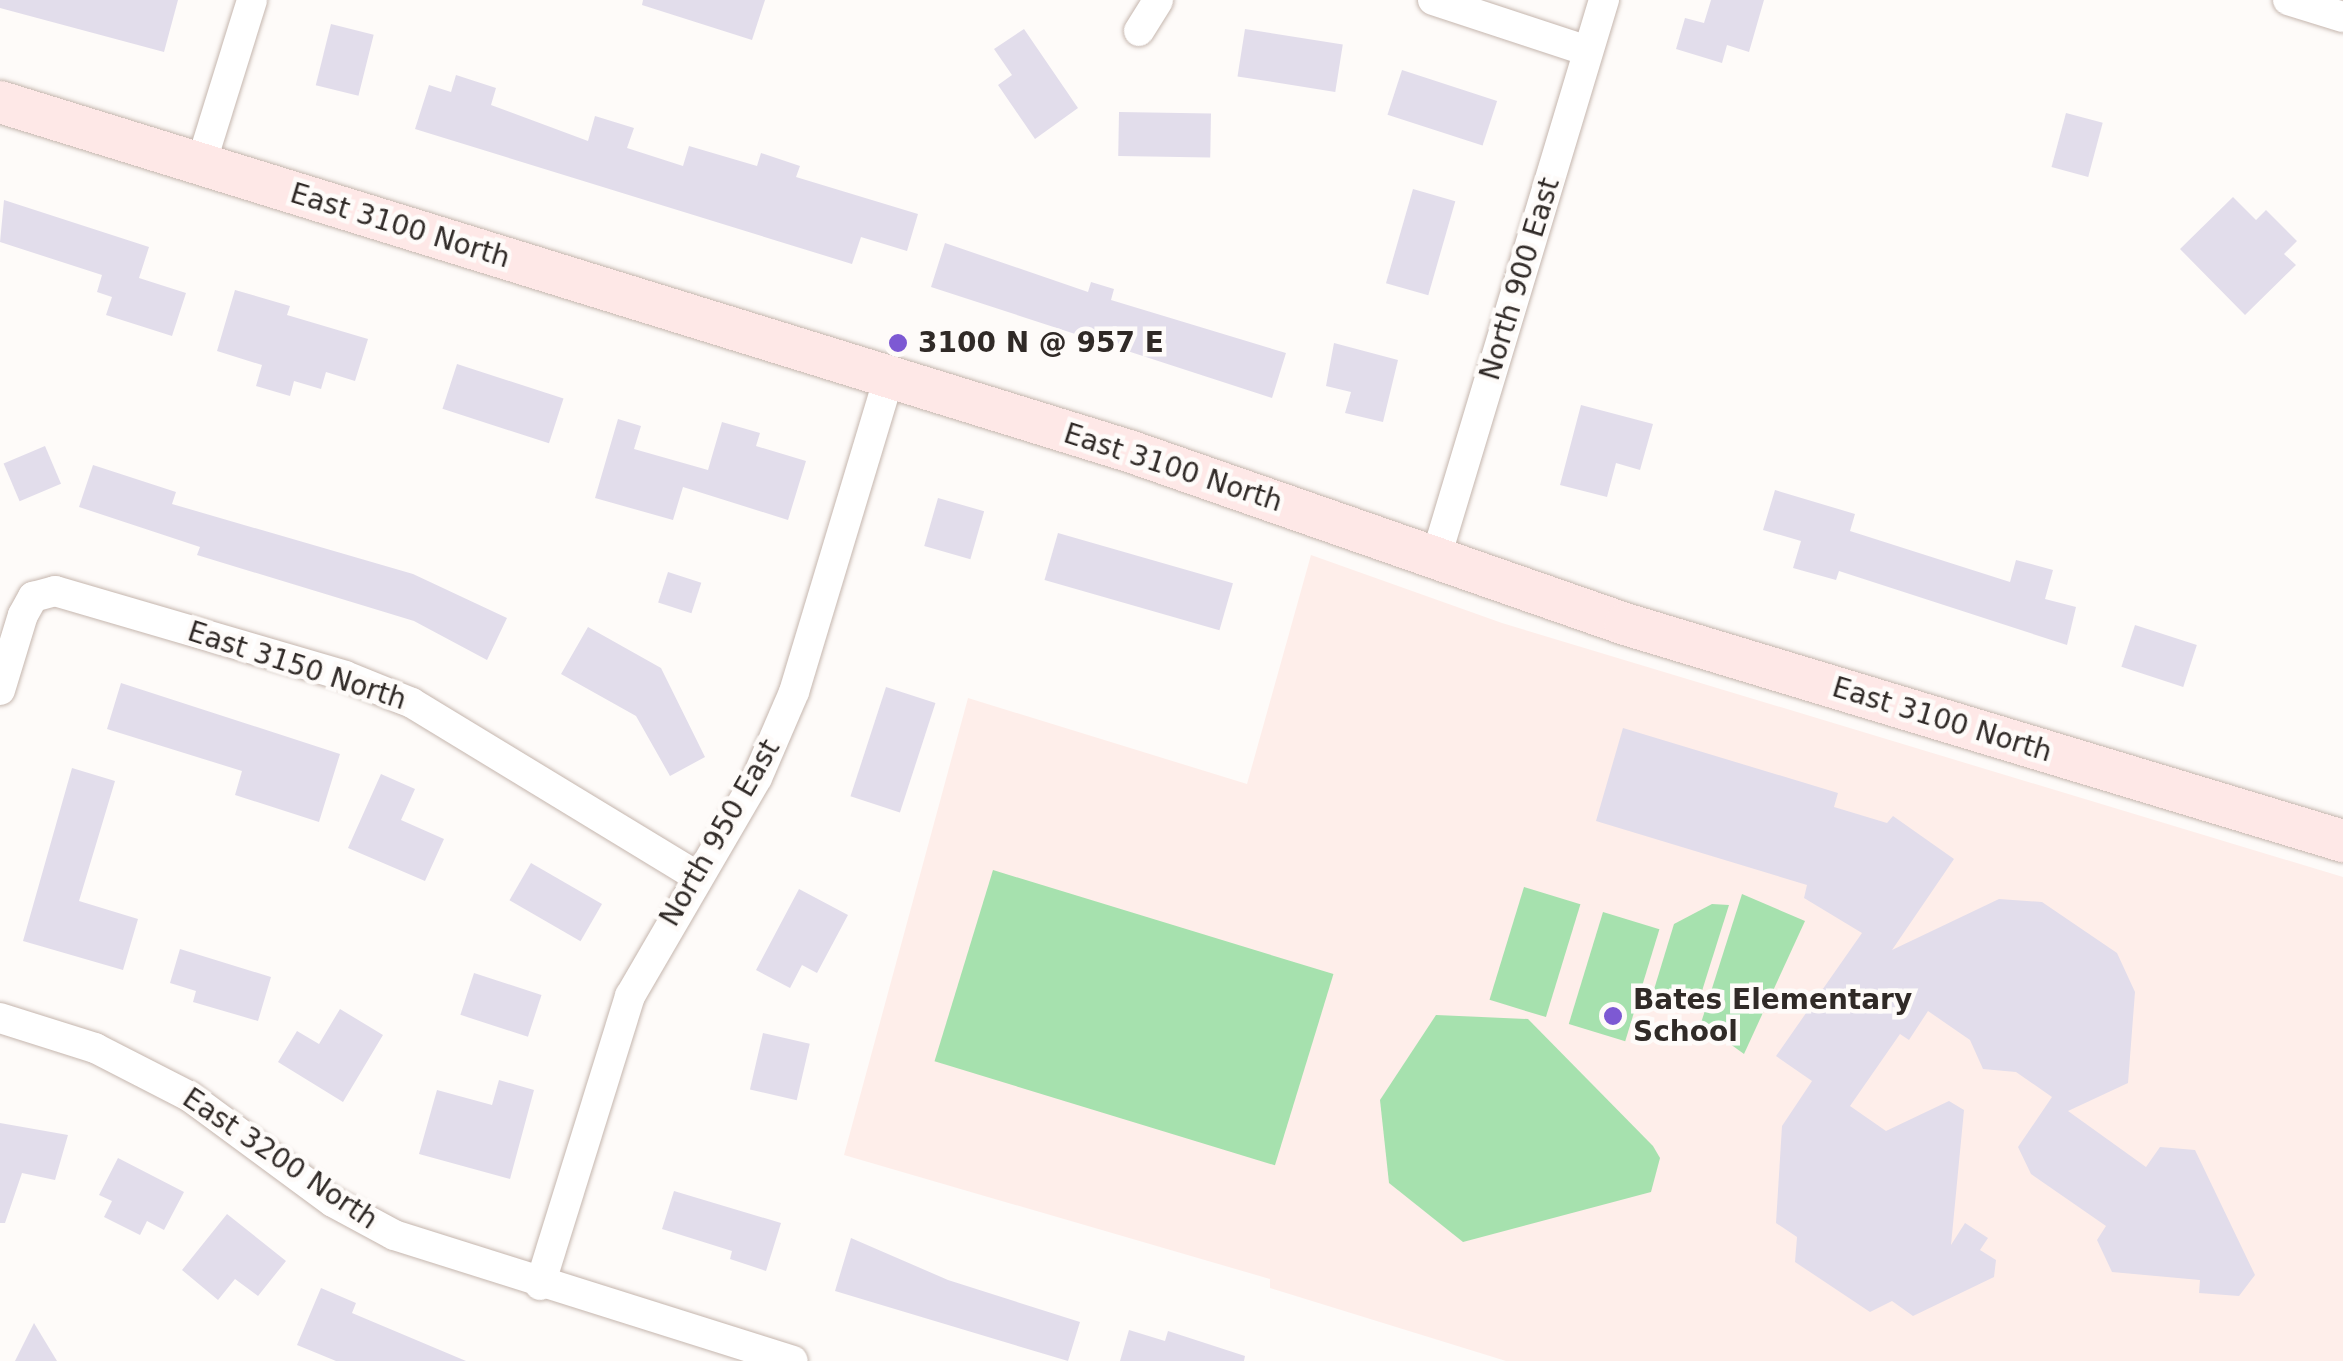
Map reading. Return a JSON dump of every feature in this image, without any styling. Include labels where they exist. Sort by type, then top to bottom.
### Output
[{"type":"main road","name":"East 3100 North","points":[[0,102],[1129,451],[1625,624],[2343,840]]},
{"type":"street","points":[[201,164],[252,0]]},
{"type":"street","points":[[1140,32],[1158,0]]},
{"type":"street","points":[[1433,0],[1588,51]]},
{"type":"street","name":"North 900 East","points":[[1436,557],[1604,0]]},
{"type":"street","points":[[2288,0],[2343,17]]},
{"type":"street","name":"North 950 East","points":[[540,1285],[630,996],[758,778],[788,708],[889,378]]},
{"type":"street","name":"East 3150 North","points":[[0,690],[33,597],[55,591],[400,698],[479,739],[698,878]]},
{"type":"street","name":"East 3200 North","points":[[0,1018],[95,1048],[190,1096],[333,1202],[394,1235],[540,1285],[794,1361]]},
{"type":"shaded area","name":"Bates Elementary School","points":[[1311,555],[1502,623],[2343,877],[2343,1361],[1506,1361],[1270,1288],[1270,1279],[844,1155],[968,698],[1247,784]]},
{"type":"green space","points":[[993,870],[1333,974],[1275,1165],[935,1061]]},
{"type":"green space","points":[[1524,887],[1580,904],[1546,1017],[1490,1000]]},
{"type":"green space","points":[[1742,894],[1805,921],[1744,1054],[1701,1023]]},
{"type":"green space","points":[[1712,904],[1729,905],[1696,1010],[1652,996],[1674,924]]},
{"type":"green space","points":[[1603,912],[1659,929],[1625,1041],[1569,1024]]},
{"type":"green space","points":[[1436,1015],[1528,1019],[1653,1146],[1660,1158],[1651,1192],[1463,1242],[1389,1183],[1380,1100]]},
{"type":"building","points":[[0,0],[178,0],[164,52],[0,8]]},
{"type":"building","points":[[643,0],[765,0],[752,40],[642,5]]},
{"type":"building","points":[[1711,0],[1764,0],[1749,52],[1727,45],[1722,63],[1676,49],[1685,18],[1704,23]]},
{"type":"building","points":[[331,24],[374,35],[358,96],[316,85]]},
{"type":"building","points":[[1024,29],[1078,108],[1035,139],[998,85],[1012,75],[994,49]]},
{"type":"building","points":[[1245,29],[1343,44],[1335,92],[1237,76]]},
{"type":"building","points":[[1402,70],[1497,101],[1483,146],[1387,115]]},
{"type":"building","points":[[456,75],[496,88],[491,105],[588,141],[595,116],[634,128],[627,148],[683,166],[689,146],[757,166],[761,153],[800,166],[796,177],[918,214],[907,251],[861,237],[852,264],[415,129],[429,85],[451,92]]},
{"type":"building","points":[[1119,112],[1211,114],[1210,158],[1118,156]]},
{"type":"building","points":[[2066,113],[2103,123],[2088,177],[2052,167]]},
{"type":"building","points":[[1413,189],[1455,201],[1428,295],[1386,283]]},
{"type":"building","points":[[2233,197],[2256,220],[2266,210],[2297,241],[2284,254],[2296,265],[2245,315],[2180,249]]},
{"type":"building","points":[[4,200],[149,247],[139,278],[186,293],[172,336],[106,315],[112,297],[97,292],[102,275],[0,242]]},
{"type":"building","points":[[945,243],[1088,292],[1091,282],[1114,289],[1111,300],[1286,353],[1272,398],[931,287]]},
{"type":"building","points":[[235,290],[290,306],[287,315],[368,339],[355,381],[326,372],[321,389],[294,381],[290,396],[256,386],[262,365],[217,351]]},
{"type":"building","points":[[1334,343],[1398,360],[1383,422],[1345,413],[1351,392],[1326,386]]},
{"type":"building","points":[[457,364],[564,399],[549,443],[442,409]]},
{"type":"building","points":[[1581,405],[1653,424],[1640,470],[1616,463],[1607,497],[1560,485]]},
{"type":"building","points":[[618,419],[641,426],[634,449],[708,470],[722,422],[760,433],[756,446],[806,461],[788,520],[683,487],[673,520],[595,498]]},
{"type":"building","points":[[45,446],[61,484],[20,501],[4,464]]},
{"type":"building","points":[[93,465],[176,492],[172,504],[413,574],[507,618],[487,660],[414,621],[197,555],[200,547],[79,507]]},
{"type":"building","points":[[1775,490],[1855,514],[1850,531],[2010,582],[2016,560],[2053,570],[2045,599],[2076,607],[2067,645],[1839,571],[1836,580],[1793,568],[1801,541],[1763,530]]},
{"type":"building","points":[[938,498],[984,511],[970,559],[924,546]]},
{"type":"building","points":[[1058,533],[1233,583],[1219,630],[1044,580]]},
{"type":"building","points":[[668,572],[701,583],[691,613],[658,602]]},
{"type":"building","points":[[2135,625],[2197,645],[2183,687],[2121,667]]},
{"type":"building","points":[[588,627],[661,668],[705,757],[670,776],[636,716],[561,674]]},
{"type":"building","points":[[121,683],[340,754],[319,822],[235,795],[242,771],[107,729]]},
{"type":"building","points":[[886,687],[935,703],[900,812],[850,796]]},
{"type":"building","points":[[1623,728],[1838,793],[1834,807],[1887,823],[1893,816],[1954,859],[1892,950],[1999,899],[2042,902],[2117,953],[2135,992],[2128,1083],[2068,1111],[2146,1167],[2160,1147],[2195,1150],[2255,1275],[2239,1296],[2199,1293],[2200,1280],[2112,1272],[2097,1240],[2106,1226],[2031,1174],[2018,1147],[2052,1097],[2016,1072],[1983,1069],[1970,1040],[1928,1011],[1909,1040],[1900,1034],[1850,1106],[1886,1131],[1949,1101],[1964,1110],[1951,1245],[1965,1223],[1988,1238],[1980,1250],[1996,1260],[1994,1277],[1913,1316],[1892,1301],[1870,1312],[1795,1262],[1797,1237],[1776,1223],[1782,1126],[1812,1081],[1776,1056],[1862,933],[1804,898],[1807,885],[1596,821]]},
{"type":"building","points":[[72,768],[115,781],[79,901],[138,919],[123,970],[23,941]]},
{"type":"building","points":[[381,774],[415,789],[401,820],[444,839],[425,881],[348,848]]},
{"type":"building","points":[[531,863],[602,904],[581,941],[510,900]]},
{"type":"building","points":[[799,889],[848,915],[817,973],[802,965],[790,988],[756,970]]},
{"type":"building","points":[[180,949],[271,977],[258,1021],[193,1002],[196,991],[170,983]]},
{"type":"building","points":[[474,973],[542,995],[528,1037],[460,1015]]},
{"type":"building","points":[[340,1009],[383,1035],[343,1102],[278,1062],[297,1031],[319,1044]]},
{"type":"building","points":[[763,1033],[810,1044],[797,1100],[750,1090]]},
{"type":"building","points":[[499,1080],[534,1090],[510,1179],[419,1154],[437,1090],[492,1105]]},
{"type":"building","points":[[0,1123],[68,1135],[55,1180],[22,1173],[5,1223],[0,1223]]},
{"type":"building","points":[[118,1158],[184,1192],[164,1230],[147,1221],[140,1235],[104,1217],[112,1201],[99,1195]]},
{"type":"building","points":[[674,1191],[781,1223],[766,1271],[730,1259],[732,1251],[662,1229]]},
{"type":"building","points":[[227,1214],[286,1261],[258,1296],[235,1279],[218,1300],[182,1270]]},
{"type":"building","points":[[851,1238],[948,1280],[1080,1322],[1068,1361],[835,1291]]},
{"type":"building","points":[[321,1288],[356,1303],[352,1313],[466,1361],[336,1361],[297,1345]]},
{"type":"building","points":[[34,1323],[57,1361],[15,1361]]},
{"type":"building","points":[[1129,1330],[1165,1341],[1168,1331],[1245,1356],[1244,1361],[1120,1361]]},
{"type":"place","name":"3100 N @ 957 E","points":[[898,343]]},
{"type":"place","name":"Bates Elementary School","points":[[1613,1016]]}]
